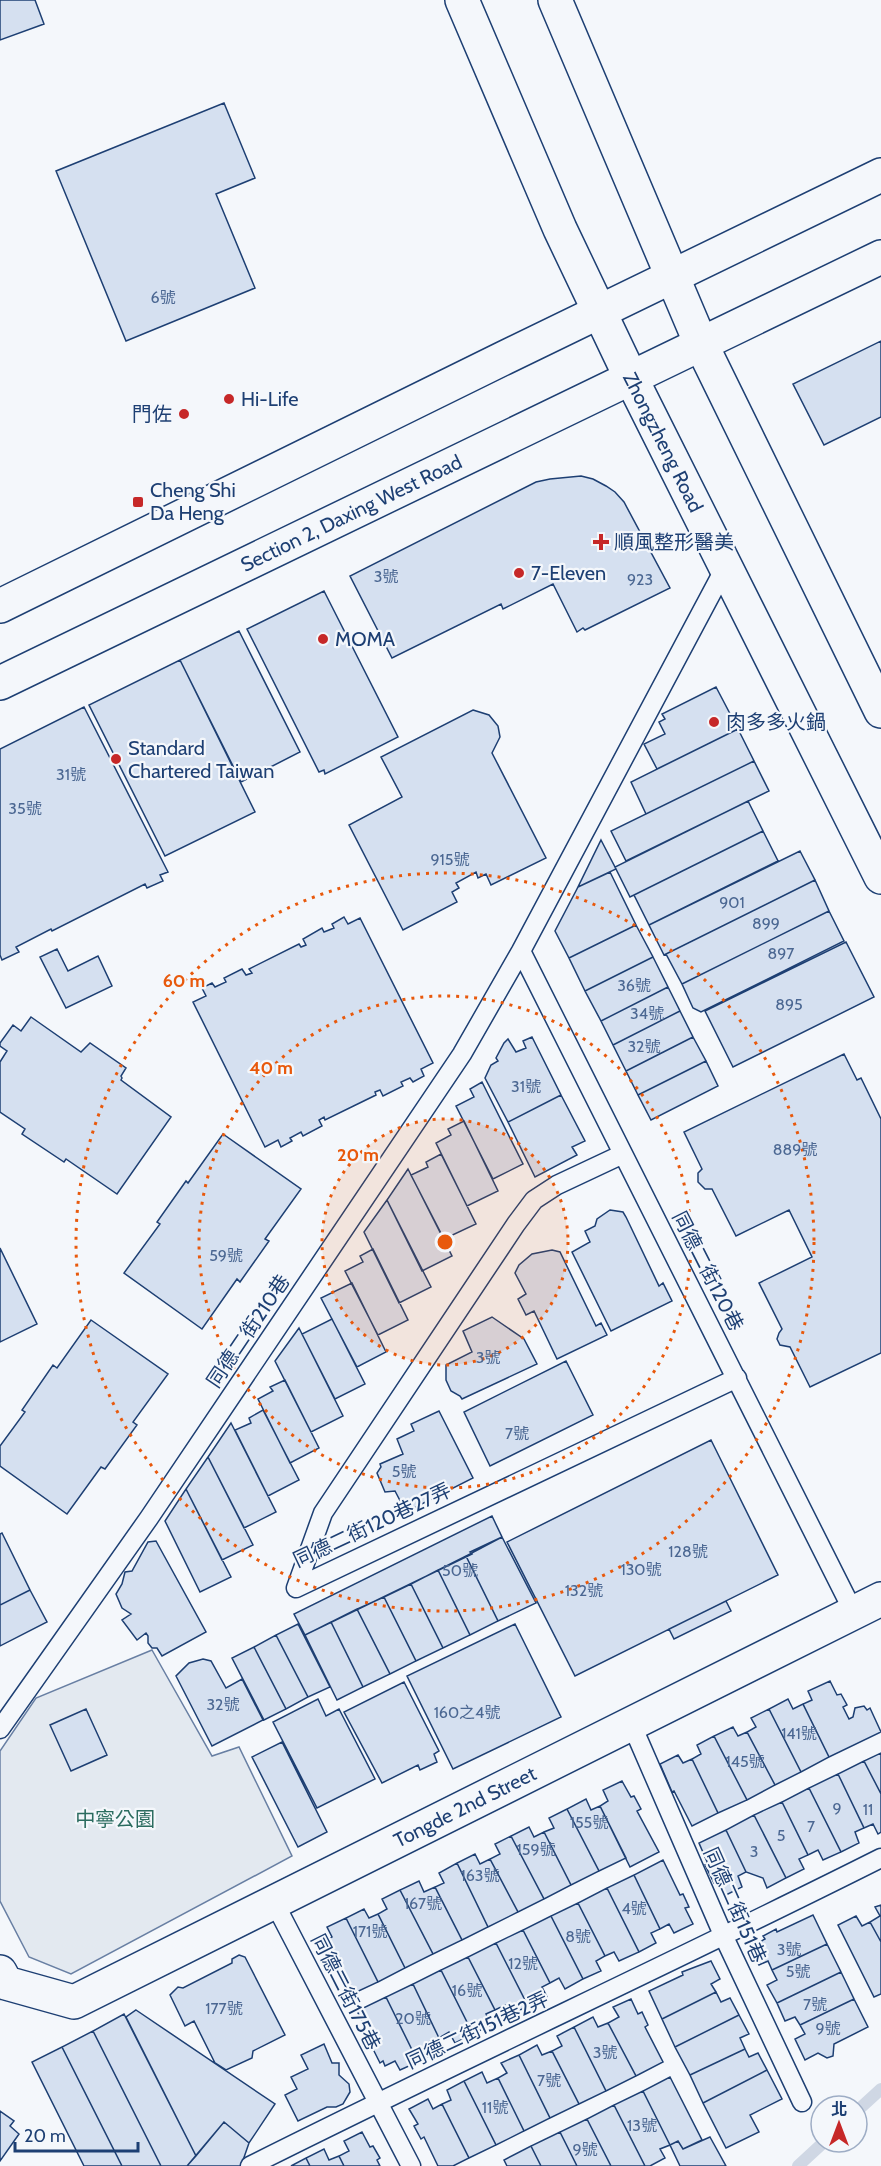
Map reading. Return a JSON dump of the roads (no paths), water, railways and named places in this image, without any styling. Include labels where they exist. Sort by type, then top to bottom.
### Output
[{"type":"street","name":"Zhongzheng Road","points":[[462,0],[560,229],[631,378],[881,877]]},
{"type":"street","points":[[555,0],[701,344],[881,711]]},
{"type":"street","points":[[0,606],[881,175]]},
{"type":"street","name":"Section 2, Daxing West Road","points":[[0,683],[881,257]]},
{"type":"street","name":"Tongde 2nd Street","points":[[0,1972],[6,1983],[74,2002],[867,1606]]},
{"type":"lane","name":"同德二街210巷","points":[[0,1729],[149,1518],[462,1054],[521,951],[726,566]]},
{"type":"lane","name":"同德二街120巷","points":[[521,951],[737,1378],[867,1606]]},
{"type":"lane","name":"同德二街120巷27弄","points":[[622,1154],[557,1185],[534,1200],[323,1513],[296,1588],[737,1378]]},
{"type":"lane","name":"同德二街151巷","points":[[631,1723],[724,1937],[802,2102]]},
{"type":"lane","name":"同德二街151巷2弄","points":[[250,2166],[378,2102],[724,1937],[881,1858]]},
{"type":"lane","name":"同德二街175巷","points":[[274,1902],[411,2166]]},
{"type":"waterway","points":[[869,2100],[881,2089]]},
{"type":"waterway","points":[[798,2166],[811,2154]]},
{"type":"place","name":"Hi-Life","points":[[229,399]]},
{"type":"place","name":"門佐","points":[[184,414]]},
{"type":"place","name":"Cheng Shi Da Heng","points":[[138,502]]},
{"type":"place","name":"順風整形醫美","points":[[601,542]]},
{"type":"place","name":"7-Eleven","points":[[519,573]]},
{"type":"place","name":"MOMA","points":[[323,639]]},
{"type":"place","name":"肉多多火鍋","points":[[714,722]]},
{"type":"place","name":"Standard Chartered Taiwan","points":[[116,759]]},
{"type":"park label","name":"中寧公園","points":[[115,1819]]}]
